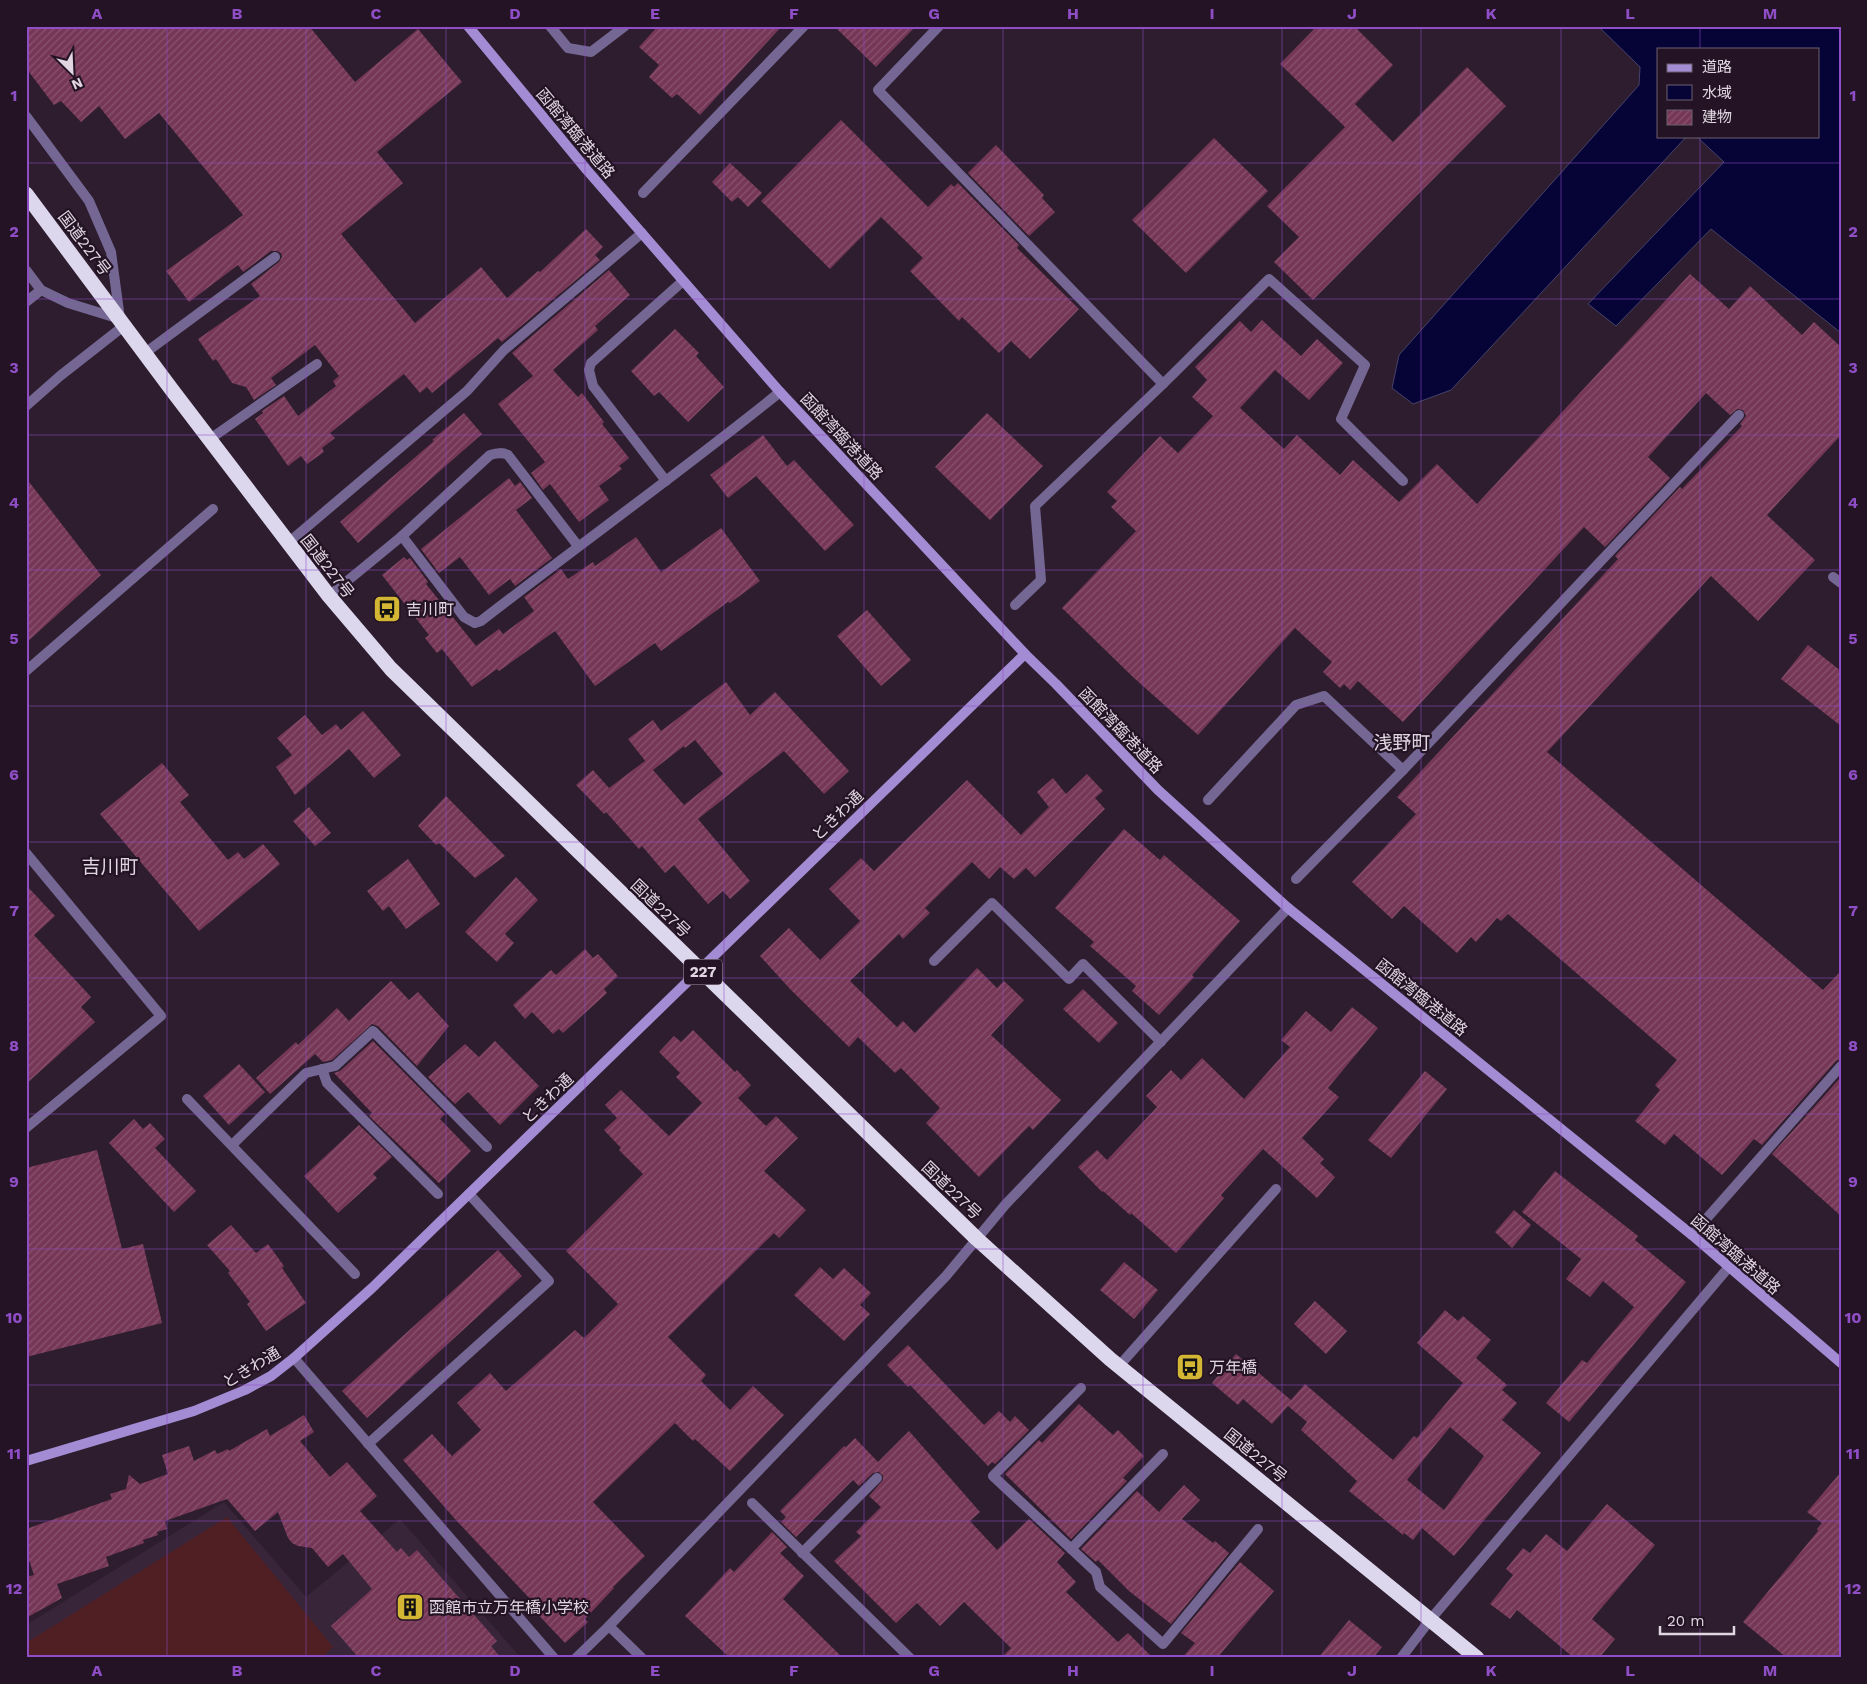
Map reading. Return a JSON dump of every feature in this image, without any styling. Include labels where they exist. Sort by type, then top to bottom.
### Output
[{"type":"highway","name":"国道227号","points":[[26,194],[288,543],[329,596],[391,669],[977,1239],[1119,1366],[1477,1658]]},
{"type":"street","name":"函館湾臨港道路","points":[[468,26],[586,169],[780,392],[1025,654],[1158,790],[1288,908],[1692,1236],[1841,1363]]},
{"type":"street","points":[[550,26],[568,48],[591,52],[625,26]]},
{"type":"street","points":[[642,194],[804,26]]},
{"type":"street","points":[[940,26],[878,90],[1163,384]]},
{"type":"street","points":[[26,116],[89,201],[112,252],[122,322]]},
{"type":"street","points":[[288,543],[467,391],[504,350],[642,233]]},
{"type":"street","points":[[145,353],[275,257]]},
{"type":"street","points":[[26,270],[41,290],[68,303],[122,322]]},
{"type":"street","points":[[1016,605],[1041,580],[1035,506],[1163,384],[1269,279],[1364,365],[1341,419],[1403,481]]},
{"type":"street","points":[[666,481],[593,386],[589,370],[591,363],[683,281]]},
{"type":"street","points":[[26,302],[41,290]]},
{"type":"street","points":[[26,406],[122,322]]},
{"type":"street","points":[[210,439],[317,364]]},
{"type":"street","points":[[402,536],[464,617],[475,623],[481,621],[780,392]]},
{"type":"street","points":[[1296,879],[1403,770],[1739,415]]},
{"type":"street","points":[[329,596],[402,536],[490,455],[504,453],[508,455],[578,546]]},
{"type":"street","points":[[26,671],[213,509]]},
{"type":"street","name":"ときわ通","points":[[26,1461],[220,1402],[271,1376],[294,1358],[372,1288],[1025,654]]},
{"type":"street","points":[[1208,800],[1296,705],[1324,696],[1403,770]]},
{"type":"street","points":[[26,853],[161,1016],[26,1128]]},
{"type":"street","points":[[934,961],[992,903],[1069,979],[1083,964],[1161,1042]]},
{"type":"street","points":[[576,1658],[946,1276],[1005,1205],[1288,908]]},
{"type":"street","points":[[232,1145],[306,1073],[335,1066],[373,1031],[486,1147]]},
{"type":"street","points":[[1692,1236],[1841,1066]]},
{"type":"street","points":[[322,1069],[327,1082],[438,1194]]},
{"type":"street","points":[[187,1099],[355,1274]]},
{"type":"street","points":[[1119,1366],[1276,1188]]},
{"type":"street","points":[[368,1444],[549,1281],[469,1194]]},
{"type":"street","points":[[1401,1658],[1430,1620],[1728,1268]]},
{"type":"street","points":[[294,1358],[554,1658]]},
{"type":"street","points":[[1080,1388],[993,1476],[1096,1572],[1100,1587],[1163,1644],[1258,1529]]},
{"type":"street","points":[[1071,1549],[1163,1454]]},
{"type":"street","points":[[802,1553],[877,1478]]},
{"type":"street","points":[[752,1503],[910,1658]]},
{"type":"street","points":[[609,1626],[642,1658]]},
{"type":"shaded area","points":[[224,1502],[306,1597],[400,1519],[521,1658],[26,1658],[26,1625]]},
{"type":"shaded area","points":[[227,1517],[333,1647],[321,1658],[26,1658],[26,1643]]},
{"type":"water","points":[[1598,26],[1841,26],[1841,333],[1711,229],[1616,326],[1588,304],[1724,162],[1698,138],[1820,138],[1820,48],[1657,48],[1657,138],[1685,138],[1451,390],[1413,404],[1392,388],[1399,355],[1639,85],[1640,67]]},
{"type":"building","points":[[26,26],[309,26],[355,82],[418,29],[462,82],[377,152],[403,183],[341,234],[415,323],[481,267],[507,298],[538,271],[540,272],[586,229],[603,247],[595,255],[600,260],[502,342],[498,338],[432,393],[427,387],[420,393],[404,374],[330,433],[335,438],[322,448],[324,452],[307,464],[301,456],[288,466],[255,419],[263,413],[262,411],[284,396],[298,416],[336,386],[333,381],[339,376],[315,345],[271,378],[276,385],[254,400],[246,387],[232,383],[216,359],[213,361],[198,339],[260,296],[251,284],[279,262],[282,257],[281,253],[271,251],[243,272],[238,265],[189,302],[166,271],[243,215],[159,113],[125,139],[99,106],[81,122],[61,101],[54,105],[26,68]]},
{"type":"building","points":[[658,26],[782,26],[700,115],[677,94],[672,98],[649,77],[659,65],[639,47]]},
{"type":"building","points":[[834,26],[916,26],[876,67]]},
{"type":"building","points":[[1317,26],[1354,26],[1393,65],[1355,104],[1393,142],[1467,67],[1506,106],[1313,300],[1274,262],[1299,237],[1267,206],[1345,127],[1280,64]]},
{"type":"building","points":[[841,120],[928,207],[951,184],[954,187],[958,183],[1019,245],[1017,248],[1079,309],[1030,359],[1011,341],[999,353],[962,317],[959,321],[910,271],[923,258],[881,217],[830,269],[761,201]]},
{"type":"building","points":[[1214,138],[1268,191],[1186,273],[1132,220]]},
{"type":"building","points":[[996,145],[1044,195],[1042,198],[1055,212],[1029,236],[968,173]]},
{"type":"building","points":[[730,163],[762,193],[748,207],[738,197],[732,202],[712,182]]},
{"type":"building","points":[[609,270],[630,295],[595,326],[598,330],[553,370],[578,397],[582,393],[604,422],[602,424],[629,458],[619,466],[622,469],[599,486],[609,500],[579,522],[550,484],[543,490],[531,473],[545,462],[498,404],[533,376],[512,353]]},
{"type":"building","points":[[1690,274],[1729,309],[1750,286],[1802,335],[1814,322],[1841,347],[1841,435],[1767,515],[1815,560],[1758,621],[1711,576],[1547,752],[1823,990],[1841,971],[1841,1059],[1836,1061],[1762,1145],[1754,1139],[1722,1175],[1674,1134],[1665,1145],[1635,1121],[1660,1090],[1655,1085],[1677,1060],[1508,914],[1501,921],[1497,918],[1476,942],[1471,937],[1457,953],[1404,906],[1392,919],[1352,882],[1416,814],[1397,797],[1618,559],[1615,556],[1680,487],[1682,489],[1742,426],[1740,424],[1746,416],[1743,410],[1737,409],[1730,415],[1706,393],[1648,457],[1670,478],[1605,547],[1584,527],[1403,722],[1358,681],[1350,690],[1344,684],[1340,688],[1323,672],[1332,662],[1295,628],[1198,735],[1134,678],[1062,608],[1136,531],[1111,507],[1117,501],[1107,492],[1160,436],[1178,453],[1213,416],[1192,397],[1207,380],[1195,367],[1240,321],[1251,332],[1262,320],[1301,356],[1317,339],[1343,363],[1309,400],[1275,370],[1240,408],[1284,449],[1297,435],[1340,475],[1353,460],[1399,502],[1437,464],[1477,504]]},
{"type":"building","points":[[675,329],[699,353],[696,356],[724,387],[688,422],[659,392],[654,396],[631,371]]},
{"type":"building","points":[[464,413],[482,434],[358,543],[340,522]]},
{"type":"building","points":[[987,413],[1043,466],[990,520],[935,467]]},
{"type":"building","points":[[763,435],[787,466],[794,460],[854,525],[825,551],[756,476],[728,498],[710,475]]},
{"type":"building","points":[[26,478],[101,575],[26,643]]},
{"type":"building","points":[[509,478],[515,486],[520,482],[532,498],[516,510],[552,558],[515,586],[510,579],[489,595],[460,557],[439,573],[421,549]]},
{"type":"building","points":[[721,528],[760,581],[661,651],[655,643],[595,686],[555,631],[499,671],[497,669],[472,687],[442,649],[437,653],[425,638],[429,635],[382,575],[404,557],[407,560],[410,558],[428,582],[426,584],[476,646],[499,629],[503,634],[534,611],[524,597],[561,569],[568,579],[593,562],[595,566],[636,537],[661,572]]},
{"type":"building","points":[[867,610],[911,660],[881,686],[837,636]]},
{"type":"building","points":[[1808,645],[1841,671],[1841,726],[1781,679]]},
{"type":"building","points":[[726,682],[750,715],[775,692],[849,771],[824,794],[784,751],[698,819],[750,881],[730,899],[723,891],[708,904],[674,865],[665,873],[642,846],[639,849],[606,812],[604,814],[576,785],[593,770],[609,788],[646,762],[628,739],[653,720],[661,731]],"holes":[[[695,740],[723,774],[684,805],[653,770],[684,746],[685,748]]]},
{"type":"building","points":[[363,711],[401,755],[374,778],[349,749],[295,795],[276,767],[292,755],[277,738],[305,715],[322,735],[336,724],[341,730]]},
{"type":"building","points":[[162,763],[189,795],[180,802],[228,860],[238,852],[244,859],[263,844],[280,864],[199,931],[100,814]]},
{"type":"building","points":[[1087,774],[1103,791],[1095,798],[1105,809],[1035,877],[1026,868],[1014,879],[1000,867],[989,879],[972,862],[925,908],[930,913],[903,939],[899,934],[850,981],[897,1027],[903,1021],[915,1033],[977,968],[997,988],[1004,981],[1024,1000],[991,1035],[1061,1100],[1033,1130],[1029,1126],[979,1177],[926,1123],[940,1108],[901,1068],[895,1073],[858,1037],[849,1047],[791,990],[760,956],[789,928],[820,960],[860,921],[829,889],[861,858],[874,871],[967,780],[1021,835],[1049,807],[1037,792],[1053,778],[1066,794]]},
{"type":"building","points":[[446,796],[505,856],[475,878],[439,843],[436,845],[418,826]]},
{"type":"building","points":[[309,807],[331,833],[315,846],[293,821]]},
{"type":"building","points":[[1124,829],[1160,860],[1164,855],[1240,921],[1192,975],[1194,977],[1159,1015],[1132,991],[1136,986],[1090,946],[1094,942],[1055,908]]},
{"type":"building","points":[[408,859],[440,904],[406,929],[389,906],[383,911],[367,891]]},
{"type":"building","points":[[516,877],[538,900],[505,934],[514,943],[497,962],[465,932]]},
{"type":"building","points":[[26,885],[55,916],[34,935],[91,997],[81,1007],[95,1022],[26,1084]]},
{"type":"building","points":[[585,949],[593,958],[598,954],[618,976],[604,989],[607,993],[563,1033],[559,1029],[553,1034],[532,1012],[525,1019],[513,1005],[551,970],[556,975]]},
{"type":"building","points":[[391,981],[409,1000],[418,992],[449,1026],[417,1066],[378,1026],[372,1024],[332,1060],[323,1062],[315,1054],[270,1094],[256,1078],[296,1042],[298,1045],[337,1008],[349,1021]]},
{"type":"building","points":[[1083,989],[1118,1023],[1099,1043],[1063,1009]]},
{"type":"building","points":[[1352,1007],[1378,1028],[1328,1088],[1339,1097],[1302,1138],[1324,1159],[1320,1163],[1335,1177],[1317,1198],[1263,1149],[1221,1195],[1224,1198],[1176,1253],[1131,1213],[1130,1215],[1102,1192],[1078,1167],[1097,1150],[1107,1160],[1157,1107],[1146,1096],[1171,1070],[1181,1080],[1202,1058],[1244,1099],[1290,1047],[1281,1040],[1306,1011],[1331,1032]]},
{"type":"building","points":[[693,1030],[735,1072],[737,1070],[751,1085],[738,1098],[766,1126],[776,1116],[798,1138],[764,1171],[806,1210],[779,1238],[774,1233],[668,1337],[706,1375],[701,1381],[730,1410],[753,1386],[784,1415],[730,1471],[695,1439],[693,1441],[675,1423],[593,1502],[645,1556],[613,1587],[585,1619],[588,1622],[565,1643],[528,1604],[532,1601],[403,1460],[432,1434],[452,1456],[481,1430],[457,1403],[490,1373],[506,1391],[575,1330],[584,1338],[618,1304],[566,1251],[643,1174],[619,1150],[621,1148],[604,1130],[617,1118],[605,1105],[621,1090],[669,1136],[702,1103],[676,1077],[680,1073],[659,1052],[674,1036],[681,1042]]},
{"type":"building","points":[[373,1041],[445,1114],[440,1119],[471,1151],[439,1183],[369,1116],[372,1113],[334,1073],[340,1071]]},
{"type":"building","points":[[495,1041],[539,1086],[500,1125],[468,1092],[455,1104],[428,1077],[465,1044],[479,1057]]},
{"type":"building","points":[[239,1064],[265,1092],[229,1125],[203,1096]]},
{"type":"building","points":[[1425,1071],[1447,1089],[1391,1158],[1368,1140]]},
{"type":"building","points":[[1841,1077],[1841,1216],[1772,1154]]},
{"type":"building","points":[[134,1119],[143,1129],[150,1123],[165,1139],[155,1148],[196,1191],[174,1212],[109,1143]]},
{"type":"building","points":[[359,1125],[392,1157],[373,1174],[377,1178],[338,1213],[304,1176]]},
{"type":"building","points":[[97,1150],[122,1249],[143,1244],[162,1323],[26,1357],[26,1168]]},
{"type":"building","points":[[1555,1171],[1638,1236],[1635,1240],[1686,1282],[1569,1422],[1546,1403],[1582,1360],[1587,1363],[1634,1307],[1603,1281],[1590,1297],[1566,1279],[1581,1259],[1522,1212]]},
{"type":"building","points":[[1514,1210],[1531,1225],[1512,1248],[1495,1232]]},
{"type":"building","points":[[231,1225],[256,1253],[268,1244],[284,1266],[282,1268],[306,1303],[266,1331],[247,1304],[250,1302],[228,1273],[230,1271],[207,1245]]},
{"type":"building","points":[[498,1250],[522,1276],[367,1418],[342,1391]]},
{"type":"building","points":[[1124,1262],[1158,1290],[1134,1319],[1100,1290]]},
{"type":"building","points":[[820,1267],[833,1279],[844,1268],[871,1293],[860,1305],[870,1314],[844,1341],[794,1295]]},
{"type":"building","points":[[1315,1301],[1347,1331],[1326,1354],[1294,1324]]},
{"type":"building","points":[[1445,1310],[1458,1321],[1463,1316],[1491,1340],[1476,1358],[1507,1385],[1502,1390],[1517,1403],[1502,1420],[1541,1453],[1454,1556],[1422,1528],[1413,1540],[1404,1533],[1403,1535],[1349,1491],[1357,1481],[1301,1430],[1307,1422],[1288,1406],[1272,1424],[1243,1399],[1238,1405],[1212,1383],[1236,1354],[1291,1400],[1305,1384],[1393,1460],[1414,1436],[1417,1438],[1463,1383],[1417,1343]],"holes":[[[1450,1427],[1484,1456],[1444,1510],[1407,1480]]]},
{"type":"building","points":[[908,1345],[984,1425],[999,1411],[1010,1422],[1015,1416],[1029,1430],[995,1464],[992,1462],[988,1466],[910,1385],[908,1387],[887,1365]]},
{"type":"building","points":[[1079,1404],[1113,1435],[1118,1430],[1144,1456],[1123,1478],[1127,1481],[1071,1539],[1005,1474],[1039,1440],[1042,1443]]},
{"type":"building","points":[[304,1415],[314,1432],[300,1441],[330,1477],[347,1462],[377,1496],[360,1511],[397,1552],[401,1548],[409,1557],[417,1550],[497,1641],[491,1646],[501,1658],[359,1658],[331,1626],[372,1589],[343,1554],[328,1567],[312,1548],[292,1543],[288,1538],[278,1512],[255,1531],[227,1499],[165,1521],[167,1529],[157,1532],[158,1535],[143,1540],[144,1543],[106,1557],[109,1566],[57,1584],[62,1598],[26,1618],[26,1577],[34,1575],[26,1551],[26,1529],[112,1499],[110,1494],[126,1489],[129,1475],[140,1484],[168,1474],[162,1455],[189,1446],[194,1461],[215,1450],[217,1454],[228,1449],[229,1451],[267,1429],[270,1436]]},
{"type":"building","points":[[909,1431],[980,1512],[970,1521],[997,1550],[1029,1519],[1065,1553],[1057,1562],[1076,1582],[1066,1592],[1118,1642],[1128,1633],[1153,1658],[1001,1658],[1011,1648],[964,1602],[940,1626],[917,1603],[896,1623],[834,1561],[861,1536],[856,1532],[881,1507],[869,1496],[883,1480],[883,1476],[879,1472],[873,1473],[859,1486],[853,1480],[796,1537],[781,1522],[786,1517],[780,1511],[844,1446],[846,1447],[855,1438],[878,1462]]},
{"type":"building","points":[[1841,1472],[1841,1658],[1787,1658],[1743,1622],[1818,1531],[1817,1529],[1822,1523],[1807,1512]]},
{"type":"building","points":[[1184,1485],[1200,1500],[1182,1519],[1213,1543],[1215,1541],[1229,1553],[1171,1624],[1129,1591],[1098,1560],[1096,1562],[1081,1549],[1137,1491],[1159,1512]]},
{"type":"building","points":[[1607,1504],[1655,1545],[1592,1619],[1615,1639],[1599,1658],[1574,1658],[1517,1610],[1510,1619],[1490,1604],[1513,1575],[1506,1569],[1523,1548],[1530,1553],[1546,1534],[1567,1551]]},
{"type":"building","points":[[772,1532],[787,1547],[780,1553],[804,1576],[783,1599],[843,1658],[730,1658],[685,1616],[730,1568],[734,1572]]},
{"type":"building","points":[[1240,1562],[1274,1591],[1217,1658],[1182,1658],[1195,1643],[1181,1633]]},
{"type":"building","points":[[1349,1620],[1382,1647],[1373,1658],[1318,1658]]},
{"type":"place","name":"吉川町","points":[[387,609]]},
{"type":"place","name":"万年橋","points":[[1190,1367]]},
{"type":"place","name":"函館市立万年橋小学校","points":[[410,1607]]},
{"type":"district","name":"浅野町","points":[[1402,742]]},
{"type":"district","name":"吉川町","points":[[110,866]]}]
